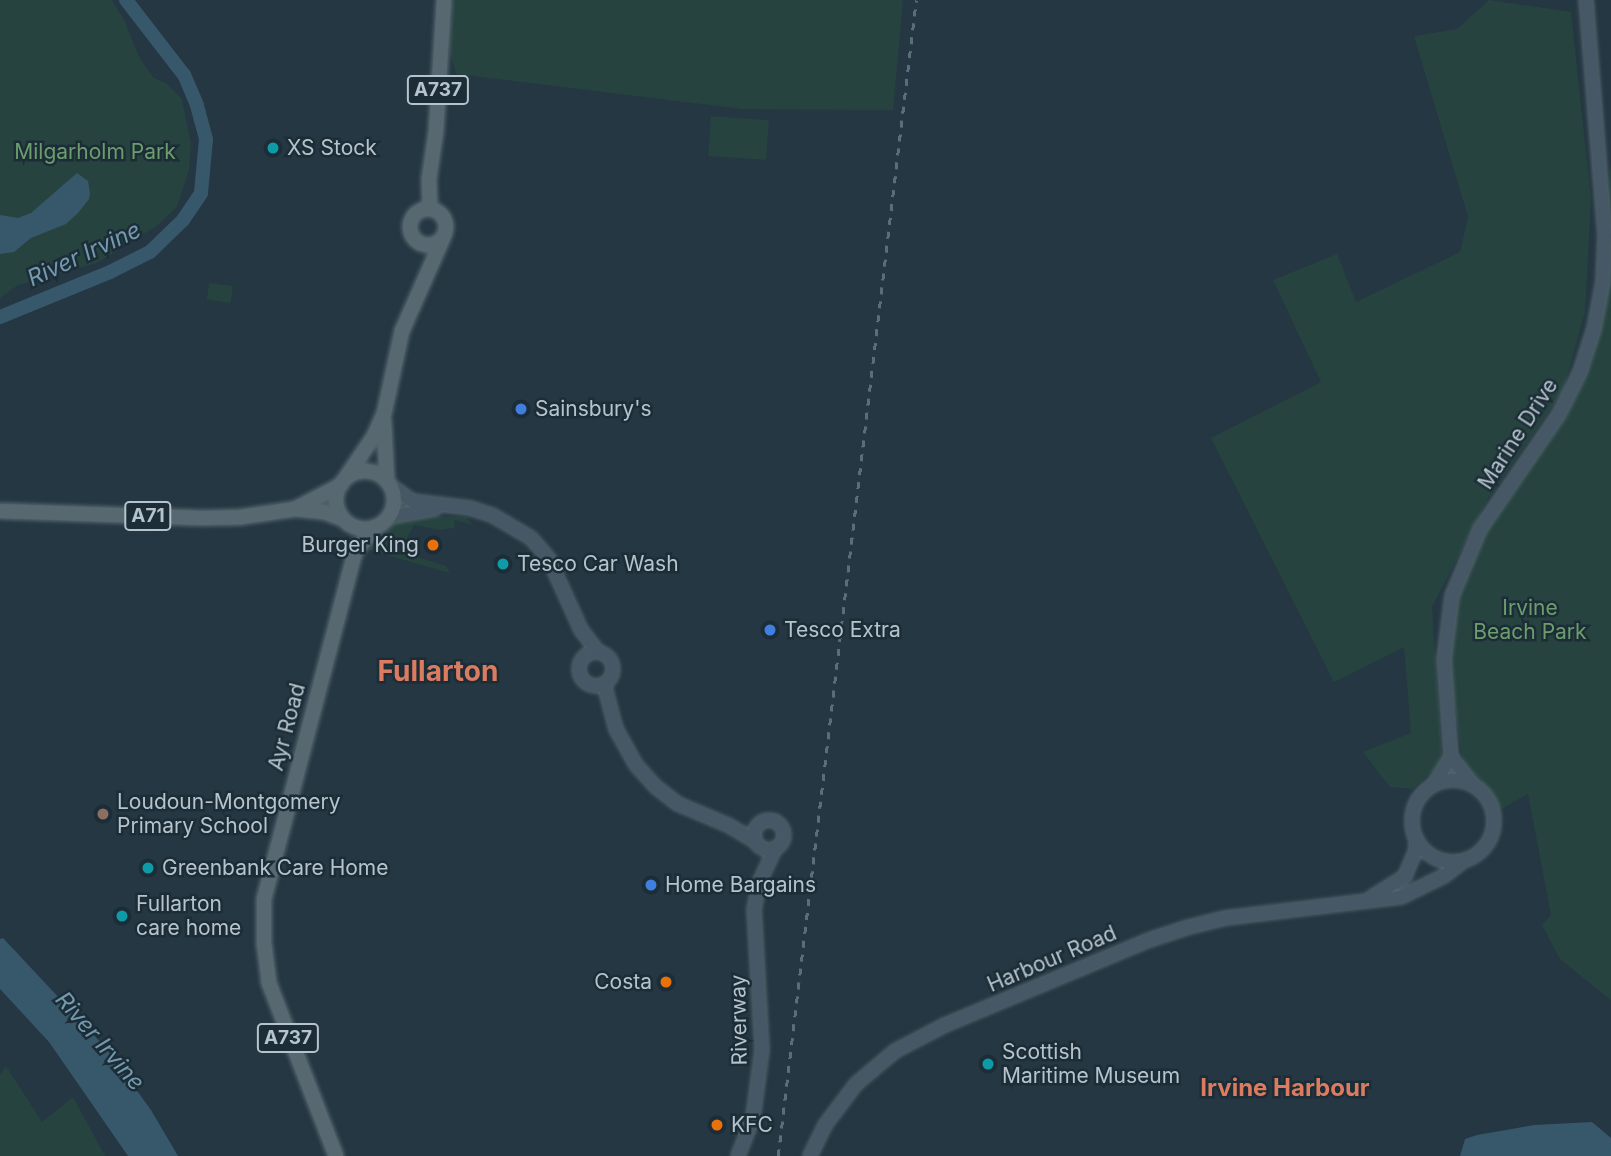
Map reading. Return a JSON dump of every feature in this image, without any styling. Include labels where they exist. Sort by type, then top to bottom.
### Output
[{"type":"main road","name":"A737","points":[[343,482],[374,436],[384,414],[402,331],[419,286],[447,228],[444,218],[430,209],[429,179],[436,131],[444,0]]},
{"type":"main road","name":"A737","points":[[419,286],[422,256],[419,243],[410,229],[429,179]]},
{"type":"main road","points":[[415,214],[430,209]]},
{"type":"main road","points":[[419,243],[430,245],[443,238]]},
{"type":"main road","name":"A737","points":[[384,414],[388,483]]},
{"type":"main road","points":[[367,471],[388,483],[394,501],[388,517],[376,527],[357,527],[346,521],[337,502],[343,482],[367,471]]},
{"type":"main road","name":"A71","points":[[295,509],[343,482]]},
{"type":"main road","name":"A71","points":[[0,510],[202,518],[241,517],[295,509],[324,512],[346,521]]},
{"type":"main road","name":"A737","points":[[346,521],[355,552]]},
{"type":"main road","name":"A737","points":[[355,552],[376,527]]},
{"type":"main road","name":"Ayr Road","points":[[336,1156],[269,983],[264,914],[272,864],[355,552]]},
{"type":"street","name":"Marine Drive","points":[[1451,757],[1444,660],[1452,596],[1480,529],[1559,414],[1580,372],[1594,329],[1603,282],[1605,223],[1586,0]]},
{"type":"street","points":[[388,483],[412,501],[456,506],[508,522],[541,549],[580,630],[598,652],[608,656],[613,668],[610,679],[600,685]]},
{"type":"street","points":[[388,517],[456,506]]},
{"type":"street","points":[[580,630],[583,658],[580,675],[583,680],[600,685],[616,729],[636,765],[656,787],[678,804],[729,825],[763,849],[775,849],[782,843],[783,830],[774,821],[729,825]]},
{"type":"street","points":[[583,658],[598,652]]},
{"type":"street","points":[[1451,757],[1467,780],[1488,798],[1495,824],[1485,848],[1464,861],[1436,858],[1422,848],[1416,838],[1412,817],[1418,800],[1433,785],[1451,757]]},
{"type":"street","points":[[1433,785],[1453,780],[1479,789]]},
{"type":"street","points":[[756,843],[755,831],[765,821]]},
{"type":"street","name":"Harbour Road","points":[[1366,900],[1405,876],[1416,850],[1416,838]]},
{"type":"street","name":"Riverway","points":[[756,843],[760,881]]},
{"type":"street","name":"Riverway","points":[[738,1156],[753,1118],[762,1050],[754,909],[760,881],[775,849]]},
{"type":"street","name":"Harbour Road","points":[[810,1156],[825,1125],[856,1084],[895,1051],[944,1025],[1149,940],[1185,928],[1225,918],[1401,897],[1444,876],[1464,861]]},
{"type":"green space","name":"Milgarholm Park","points":[[0,0],[112,0],[124,20],[140,59],[154,78],[166,83],[182,99],[191,144],[189,170],[177,207],[158,225],[97,263],[18,285],[0,298]]},
{"type":"green space","points":[[450,0],[903,0],[893,110],[742,109],[456,74],[447,43]]},
{"type":"green space","points":[[1489,0],[1571,12],[1591,199],[1585,312],[1563,391],[1487,500],[1432,607],[1442,762],[1412,789],[1390,787],[1363,752],[1411,733],[1404,647],[1334,682],[1211,438],[1321,382],[1273,280],[1337,254],[1356,302],[1460,252],[1468,217],[1414,36],[1457,29]]},
{"type":"green space","points":[[711,116],[769,120],[766,160],[708,156]]},
{"type":"green space","name":"Irvine Beach Park","points":[[1611,160],[1611,1000],[1560,959],[1542,925],[1551,915],[1528,794],[1494,813],[1488,798],[1466,782],[1450,673],[1452,596],[1461,571],[1578,385],[1598,306]]},
{"type":"green space","points":[[209,283],[233,286],[231,303],[207,300]]},
{"type":"green space","points":[[436,516],[466,517],[473,525],[455,520],[454,528],[440,530],[414,525],[404,544],[405,553],[446,566],[450,573],[369,550],[373,537],[396,522]]},
{"type":"green space","points":[[6,1066],[42,1122],[73,1097],[105,1156],[0,1156],[0,1075]]},
{"type":"water","points":[[77,173],[88,181],[90,193],[89,199],[78,213],[66,224],[31,238],[14,252],[0,254],[0,215],[18,218],[31,213]]},
{"type":"water","points":[[3,938],[105,1047],[151,1110],[178,1156],[128,1156],[49,1042],[0,989],[0,939]]},
{"type":"water","points":[[1592,1122],[1611,1138],[1611,1156],[1460,1156],[1465,1139],[1477,1135],[1534,1125]]},
{"type":"waterway","name":"River Irvine","points":[[0,317],[110,272],[150,252],[183,220],[201,193],[206,139],[197,105],[184,75],[126,0]]},
{"type":"railway","points":[[778,1156],[916,0]]},
{"type":"place","name":"XS Stock","points":[[273,148]]},
{"type":"place","name":"Sainsbury's","points":[[521,409]]},
{"type":"place","name":"Burger King","points":[[433,545]]},
{"type":"place","name":"Tesco Car Wash","points":[[503,564]]},
{"type":"place","name":"Tesco Extra","points":[[770,630]]},
{"type":"place","name":"Loudoun-Montgomery Primary School","points":[[103,814]]},
{"type":"place","name":"Greenbank Care Home","points":[[148,868]]},
{"type":"place","name":"Home Bargains","points":[[651,885]]},
{"type":"place","name":"Fullarton care home","points":[[122,916]]},
{"type":"place","name":"Costa","points":[[666,982]]},
{"type":"place","name":"Scottish Maritime Museum","points":[[988,1064]]},
{"type":"place","name":"KFC","points":[[717,1125]]},
{"type":"district","name":"Fullarton","points":[[438,671]]},
{"type":"district","name":"Irvine Harbour","points":[[1285,1088]]}]
